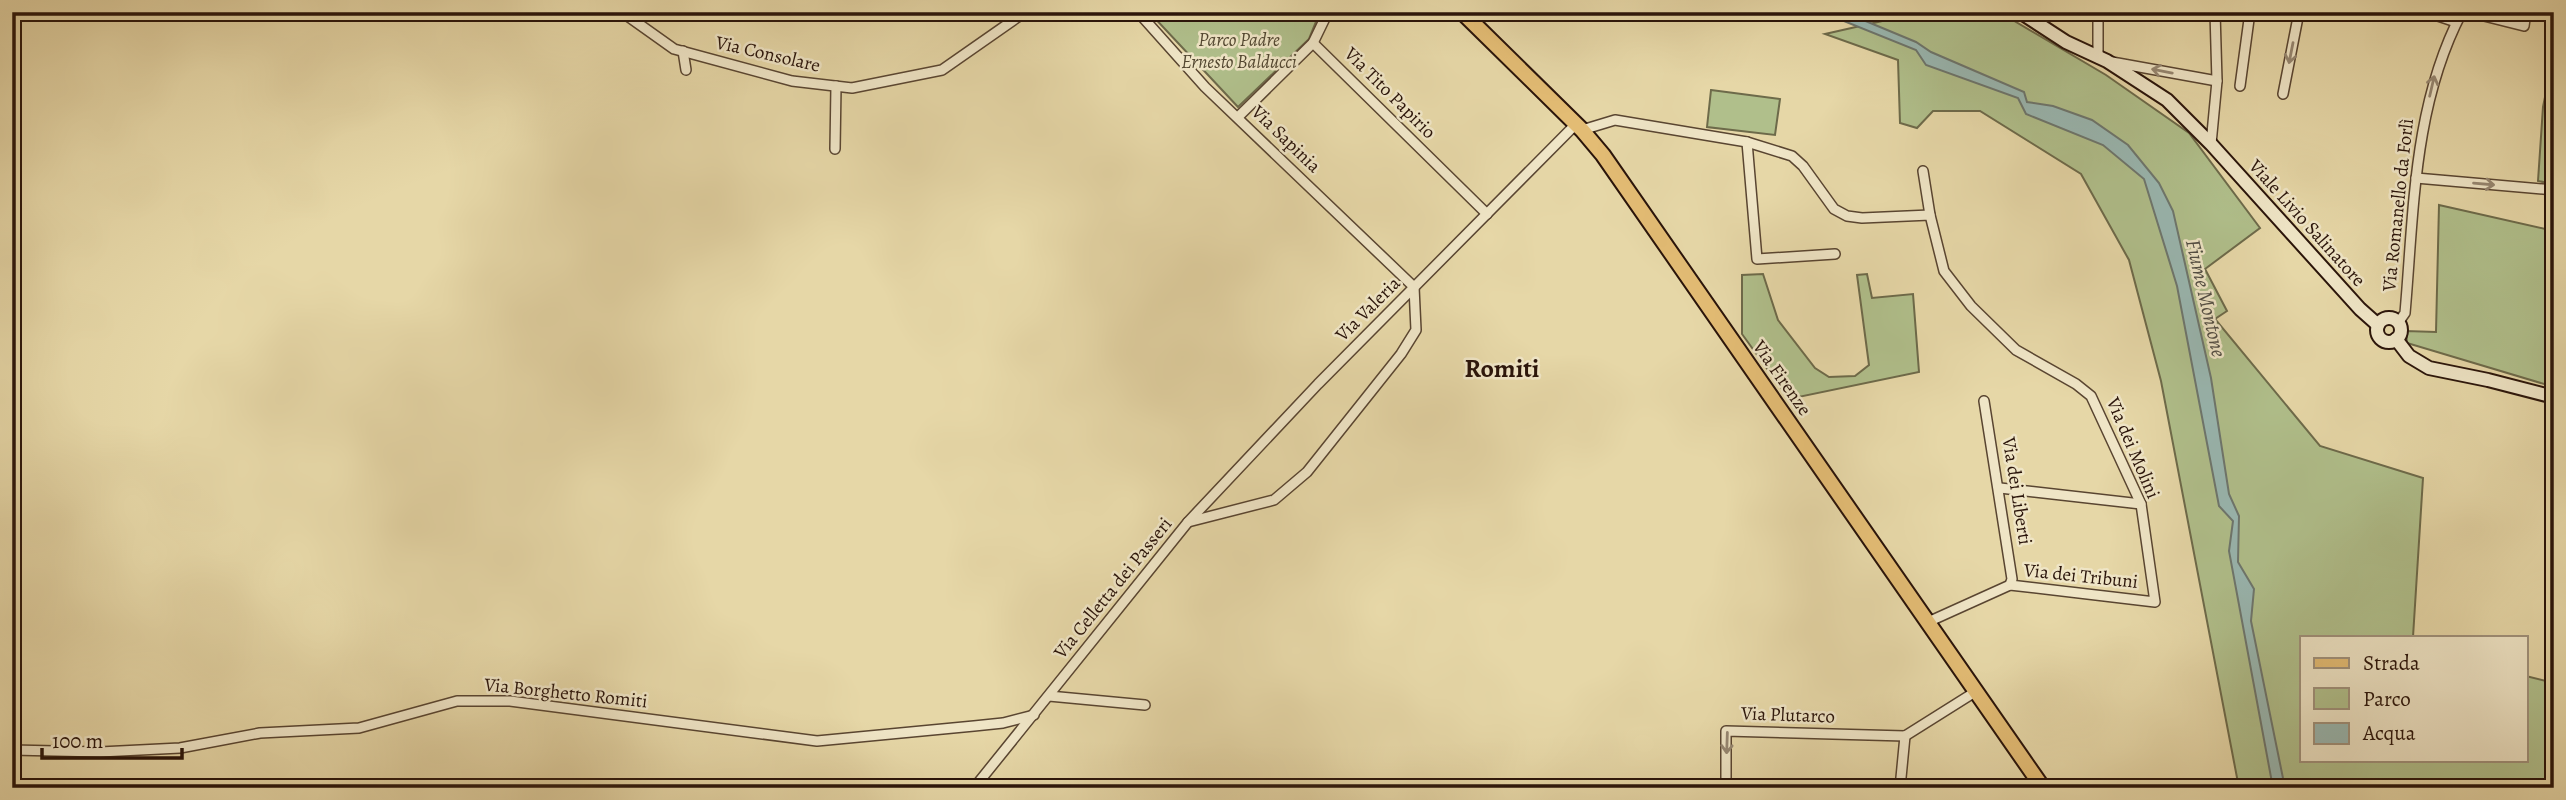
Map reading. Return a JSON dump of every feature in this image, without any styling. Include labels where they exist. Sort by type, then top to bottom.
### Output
[{"type":"main road","name":"Via Firenze","points":[[1462,12],[1579,127],[1613,168],[2043,788]]},
{"type":"main road","name":"Viale Livio Salinatore","points":[[2020,12],[2166,100],[2211,144],[2360,310],[2378,325]]},
{"type":"main road","points":[[2387,318],[2398,323],[2400,329],[2396,339],[2387,342],[2377,332],[2378,325],[2387,318]]},
{"type":"main road","points":[[2396,339],[2409,356],[2429,368],[2554,397]]},
{"type":"street","name":"Via Consolare","points":[[622,12],[674,49],[792,82],[852,88],[942,71],[1025,12]]},
{"type":"street","name":"Via Sapinia","points":[[1138,12],[1205,87],[1414,286]]},
{"type":"street","points":[[1238,117],[1313,43],[1328,12]]},
{"type":"street","points":[[2098,12],[2102,59]]},
{"type":"street","points":[[2211,144],[2217,81],[2215,12]]},
{"type":"street","points":[[2240,86],[2250,12]]},
{"type":"street","points":[[2283,94],[2299,12]]},
{"type":"street","points":[[2426,12],[2456,22]]},
{"type":"street","name":"Via Romanello da Forlì","points":[[2398,323],[2405,313],[2421,130],[2435,74],[2462,12]]},
{"type":"street","points":[[2468,12],[2524,26],[2526,12]]},
{"type":"street","name":"Via Tito Papirio","points":[[1313,43],[1487,214]]},
{"type":"street","points":[[683,51],[686,71]]},
{"type":"street","name":"Viale Livio Salinatore","points":[[2102,59],[2217,81]]},
{"type":"street","points":[[835,86],[835,149]]},
{"type":"street","points":[[1579,127],[1615,120],[1747,142],[1791,156],[1803,166],[1834,209],[1847,216],[1862,219],[1930,215]]},
{"type":"street","name":"Via Valeria","points":[[1188,522],[1414,286],[1579,127]]},
{"type":"street","points":[[1747,142],[1757,259],[1835,254]]},
{"type":"street","name":"Via dei Molini","points":[[1923,171],[1930,215],[1944,271],[1971,306],[2016,350],[2076,384],[2091,396],[2141,504],[2155,601]]},
{"type":"street","points":[[2416,178],[2554,191]]},
{"type":"street","name":"Via Celletta dei Passeri","points":[[974,788],[1188,522],[1274,500],[1307,472],[1401,354],[1416,330],[1414,286]]},
{"type":"street","name":"Via dei Liberti","points":[[1984,401],[2000,488],[2012,579],[2010,585]]},
{"type":"street","points":[[2000,488],[2141,504]]},
{"type":"street","name":"Via dei Tribuni","points":[[1928,622],[2010,585],[2155,601]]},
{"type":"street","points":[[1900,788],[1906,736],[1975,692]]},
{"type":"street","points":[[1049,696],[1144,705]]},
{"type":"street","name":"Via Borghetto Romiti","points":[[12,750],[155,751],[260,733],[359,729],[457,701],[510,701],[817,741],[1003,723],[1034,715]]},
{"type":"street","name":"Via Plutarco","points":[[1726,788],[1726,731],[1906,736]]},
{"type":"green space","name":"Parco Padre Ernesto Balducci","points":[[1149,12],[1320,12],[1309,39],[1238,107]]},
{"type":"green space","points":[[1922,12],[1999,12],[2106,75],[2189,133],[2260,228],[2205,269],[2227,311],[2215,319],[2320,446],[2423,478],[2413,636],[2300,636],[2300,762],[2528,762],[2528,676],[2554,683],[2554,788],[2239,788],[2161,381],[2129,260],[2081,174],[1980,111],[1933,111],[1917,128],[1900,123],[1898,60],[1825,34]]},
{"type":"green space","points":[[2554,53],[2554,184],[2538,181],[2543,107]]},
{"type":"green space","points":[[1711,90],[1780,99],[1775,135],[1707,127]]},
{"type":"green space","points":[[2439,205],[2554,231],[2554,387],[2407,343],[2406,331],[2436,332]]},
{"type":"green space","points":[[1763,274],[1778,320],[1815,368],[1829,377],[1855,376],[1869,365],[1857,275],[1867,274],[1872,298],[1913,294],[1919,372],[1789,399],[1742,334],[1742,275]]},
{"type":"water","points":[[1793,12],[1844,12],[2024,92],[2027,102],[2053,106],[2092,120],[2128,145],[2159,183],[2173,211],[2211,378],[2229,494],[2239,516],[2238,562],[2254,589],[2251,621],[2285,788],[2273,788],[2229,551],[2233,521],[2219,506],[2177,286],[2144,179],[2103,145],[2026,114],[2018,98],[1926,65],[1916,50],[1839,19],[1810,18]]},
{"type":"district","name":"Romiti","points":[[1502,368]]},
{"type":"water label","name":"Fiume Montone","points":[[2206,298]]}]
